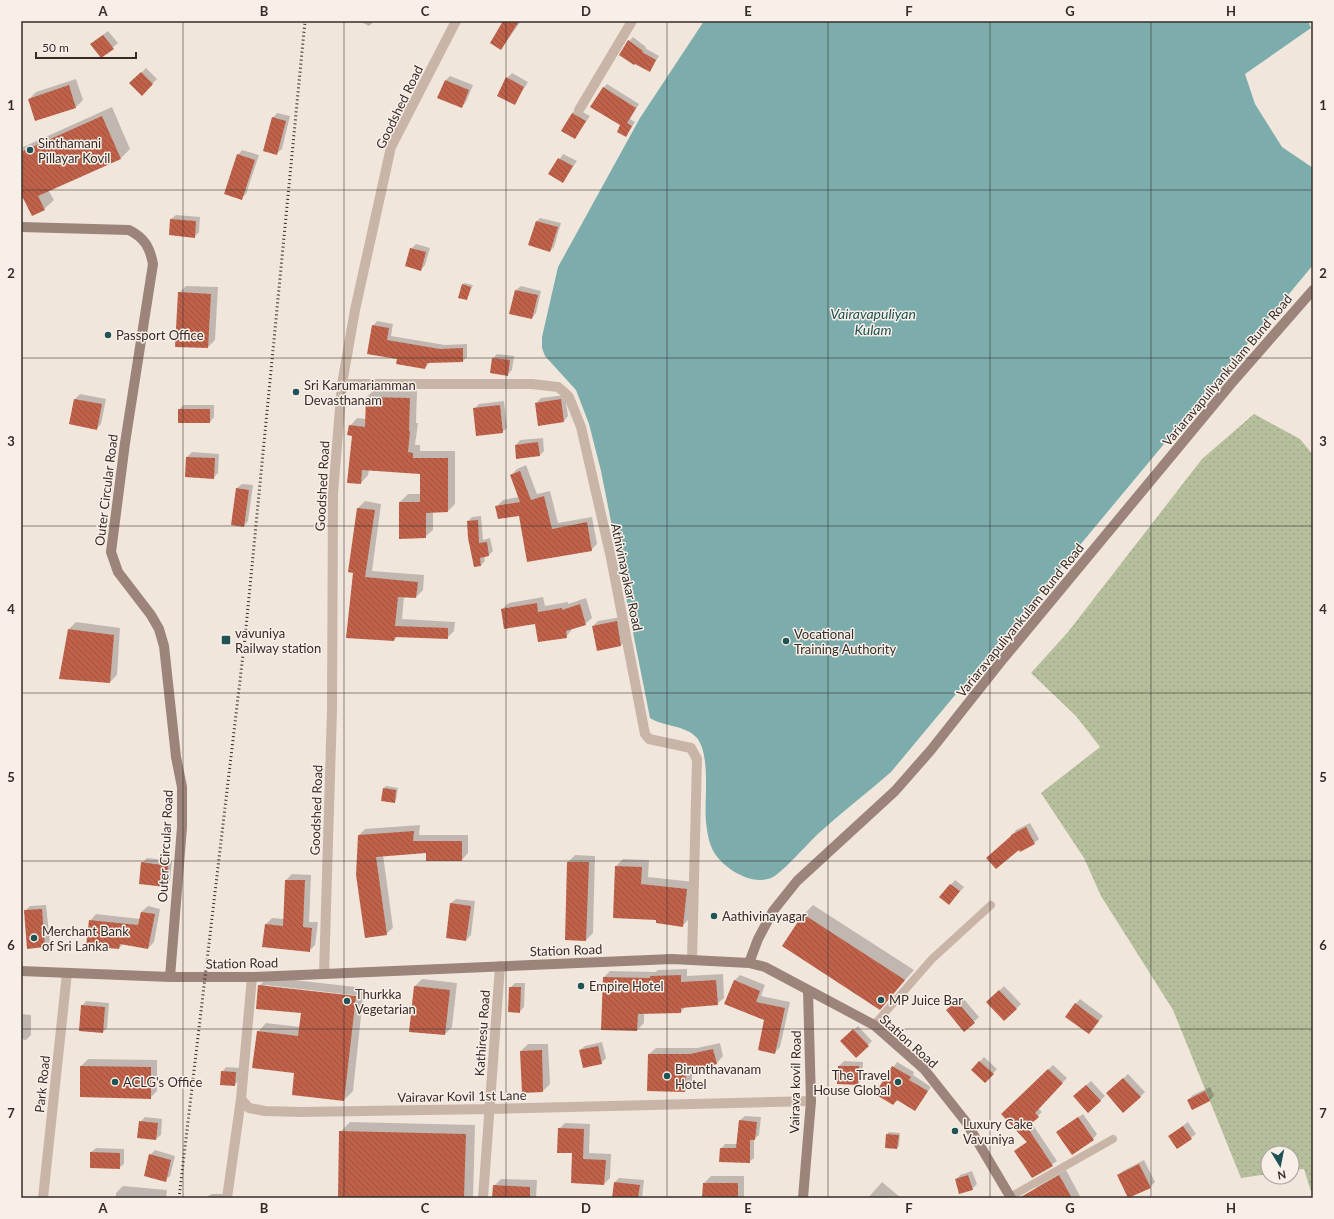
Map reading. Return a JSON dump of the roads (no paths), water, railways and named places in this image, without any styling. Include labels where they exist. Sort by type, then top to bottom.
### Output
[{"type":"street","name":"Goodshed Road","points":[[324,974],[332,710],[333,494],[342,384],[355,310],[391,147],[456,21]]},
{"type":"street","points":[[579,110],[632,21]]},
{"type":"street","name":"Outer Circular Road","points":[[21,227],[129,230],[140,236],[150,250],[153,264],[125,443],[111,552],[118,572],[151,615],[159,629],[164,646],[176,757],[182,787],[182,828],[170,977]]},
{"type":"street","name":"Variaravapuliyankulam Bund Road","points":[[749,963],[758,939],[773,912],[797,882],[895,791],[931,750],[1008,653],[1230,385],[1313,290]]},
{"type":"street","name":"Athivinayakar Road","points":[[342,384],[532,384],[558,386],[569,397],[581,427],[611,558],[645,734],[649,739],[691,748],[697,759],[692,960]]},
{"type":"street","name":"Station Road","points":[[21,972],[170,977],[252,977],[672,959],[749,963],[765,967],[874,1025],[924,1069],[966,1122],[1011,1197]]},
{"type":"street","name":"Kathiresu Road","points":[[484,1198],[500,966]]},
{"type":"street","name":"Park Road","points":[[43,1198],[67,973]]},
{"type":"street","points":[[228,1198],[241,1099],[252,977]]},
{"type":"street","name":"Vairava kovil Road","points":[[803,1198],[811,1101],[808,990]]},
{"type":"street","name":"Vairavar Kovil 1st Lane","points":[[241,1099],[249,1108],[265,1111],[489,1109],[811,1101]]},
{"type":"lane","points":[[874,1025],[932,958],[991,905]]},
{"type":"lane","points":[[1011,1197],[1113,1139]]},
{"type":"water","name":"Vairavapuliyan Kulam","points":[[704,21],[1308,21],[1311,28],[1245,74],[1255,104],[1282,147],[1313,168],[1313,265],[891,772],[819,833],[778,874],[765,880],[755,880],[737,873],[721,861],[711,846],[706,822],[706,778],[704,755],[697,738],[681,728],[650,718],[601,471],[589,424],[576,390],[545,356],[542,348],[542,337],[558,267],[640,118]]},
{"type":"railway","points":[[179,1198],[245,638],[305,21]]},
{"type":"place","name":"Sinthamani Pillayar Kovil","points":[[30,150]]},
{"type":"place","name":"Passport Office","points":[[108,335]]},
{"type":"place","name":"Sri Karumariamman Devasthanam","points":[[296,392]]},
{"type":"place","name":"vavuniya Railway station","points":[[226,640]]},
{"type":"place","name":"Vocational Training Authority","points":[[786,641]]},
{"type":"place","name":"Aathivinayagar","points":[[714,916]]},
{"type":"place","name":"Merchant Bank of Sri Lanka","points":[[34,938]]},
{"type":"place","name":"Empire Hotel","points":[[581,986]]},
{"type":"place","name":"MP Juice Bar","points":[[881,1000]]},
{"type":"place","name":"Thurkka Vegetarian","points":[[347,1001]]},
{"type":"place","name":"Birunthavanam Hotel","points":[[667,1076]]},
{"type":"place","name":"ACLG's Office","points":[[115,1082]]},
{"type":"place","name":"The Travel House Global","points":[[898,1082]]},
{"type":"place","name":"Luxury Cake Vavuniya","points":[[955,1131]]}]
